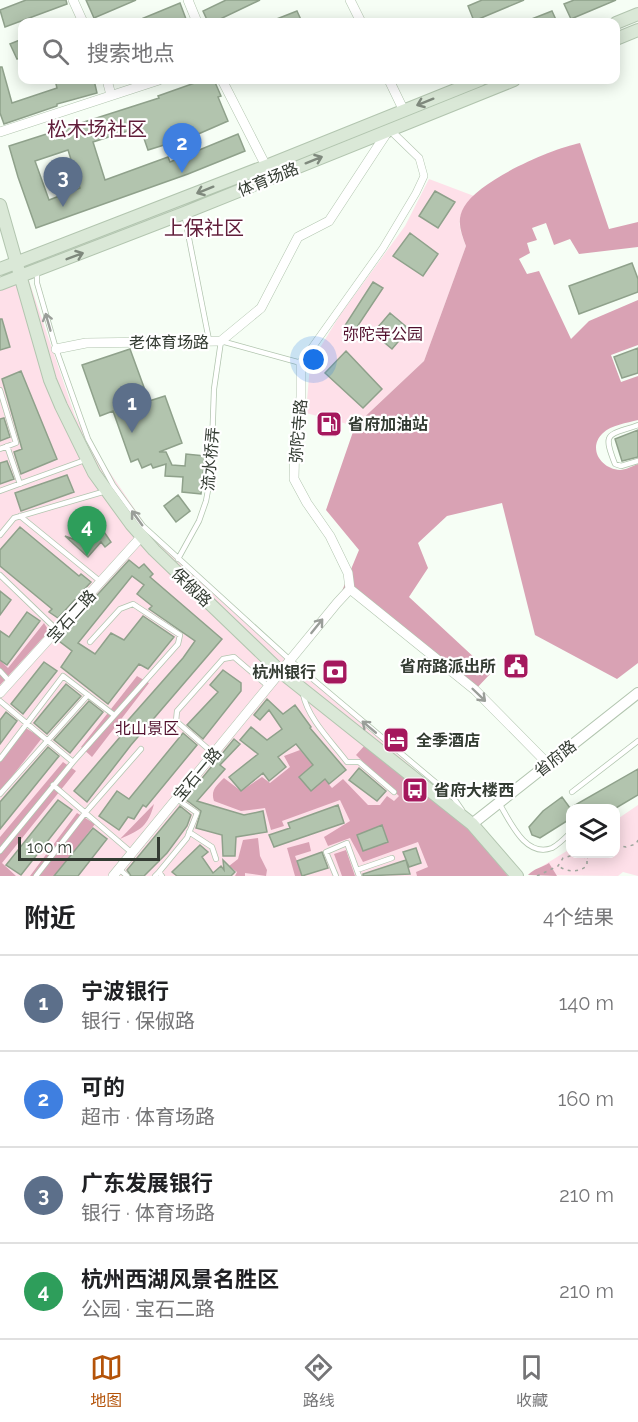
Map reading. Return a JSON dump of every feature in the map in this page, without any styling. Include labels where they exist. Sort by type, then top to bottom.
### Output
[{"type":"main road","points":[[620,21],[638,14]]},
{"type":"main road","points":[[620,37],[638,30]]},
{"type":"main road","name":"体育场路","points":[[0,269],[470,84]]},
{"type":"main road","name":"体育场路","points":[[0,284],[184,213],[504,84]]},
{"type":"main road","name":"保俶路","points":[[0,205],[50,380],[61,406],[84,454],[106,491],[141,537],[175,563],[281,672],[472,824],[517,876]]},
{"type":"street","points":[[73,0],[81,18]]},
{"type":"street","points":[[188,0],[195,18]]},
{"type":"street","points":[[351,0],[359,18]]},
{"type":"street","points":[[108,84],[111,95]]},
{"type":"street","points":[[0,132],[146,84]]},
{"type":"street","points":[[224,84],[266,166]]},
{"type":"street","points":[[391,84],[404,111]]},
{"type":"street","points":[[301,363],[382,248],[416,194],[424,176],[419,158],[389,129]]},
{"type":"street","name":"老体育场路","points":[[56,349],[86,342],[221,341],[261,308],[298,237],[329,221],[389,129]]},
{"type":"street","name":"弥陀寺路","points":[[301,363],[301,397],[295,437],[294,479],[339,554],[348,573],[350,589]]},
{"type":"street","name":"宝石二路","points":[[0,693],[141,537]]},
{"type":"street","points":[[350,589],[475,690],[548,764]]},
{"type":"street","name":"宝石一路","points":[[116,872],[350,589]]},
{"type":"street","name":"省府路","points":[[472,824],[638,693]]},
{"type":"lane","points":[[184,213],[209,342]]},
{"type":"lane","points":[[37,270],[37,283],[56,349],[88,439],[113,485],[142,526],[175,563],[453,797],[472,824]]},
{"type":"lane","points":[[221,341],[301,363]]},
{"type":"lane","name":"流水桥弄","points":[[175,563],[199,521],[209,483],[214,389],[221,341]]},
{"type":"lane","points":[[0,390],[16,443],[0,449]]},
{"type":"lane","points":[[0,491],[84,454],[82,422]]},
{"type":"lane","points":[[638,425],[610,435],[608,439],[615,464],[621,466],[638,461]]},
{"type":"lane","points":[[7,446],[20,484]]},
{"type":"lane","points":[[0,535],[14,518],[106,491]]},
{"type":"lane","points":[[20,516],[101,582]]},
{"type":"lane","points":[[0,575],[58,631]]},
{"type":"lane","points":[[0,851],[53,785],[178,644],[180,635],[134,604],[120,609],[90,642]]},
{"type":"lane","points":[[214,754],[176,721],[177,711],[223,660],[234,657],[269,687]]},
{"type":"lane","points":[[0,671],[10,682]]},
{"type":"lane","points":[[0,759],[63,676],[114,715]]},
{"type":"lane","points":[[301,688],[304,704],[347,762],[359,762],[394,792]]},
{"type":"lane","points":[[0,794],[88,695]]},
{"type":"lane","points":[[0,701],[73,762]]},
{"type":"lane","points":[[572,792],[638,741]]},
{"type":"lane","points":[[36,876],[141,749]]},
{"type":"lane","points":[[53,785],[132,853]]},
{"type":"lane","points":[[159,875],[187,838],[198,813],[177,798]]},
{"type":"lane","points":[[499,803],[523,842],[531,846],[542,849],[552,848],[566,836]]},
{"type":"lane","points":[[189,832],[212,847],[216,859]]},
{"type":"lane","points":[[336,876],[326,852],[347,843],[359,876]]},
{"type":"lane","points":[[357,870],[392,858]]},
{"type":"lane","points":[[116,872],[127,876]]},
{"type":"path","points":[[620,846],[636,844],[638,840]]},
{"type":"path","points":[[537,876],[558,866],[563,858],[570,856],[580,855],[586,859],[587,866],[582,870],[566,871],[558,866]]},
{"type":"green space","name":"弥陀寺公园","points":[[429,179],[474,196],[461,214],[460,226],[466,246],[424,361],[355,426],[306,413],[310,364],[340,315],[405,226]]},
{"type":"green space","name":"北山景区","points":[[25,269],[75,416],[92,446],[153,536],[196,577],[463,812],[523,876],[0,876],[0,277]]},
{"type":"green space","points":[[638,805],[638,876],[623,872],[618,876],[528,875],[566,851],[566,858],[620,858],[620,817]]},
{"type":"shaded area","points":[[580,143],[609,229],[638,222],[638,247],[579,254],[570,239],[554,245],[546,223],[532,228],[537,240],[527,243],[530,253],[519,259],[527,274],[539,271],[571,339],[589,321],[638,300],[638,345],[611,355],[621,382],[638,376],[638,420],[606,430],[598,439],[596,451],[602,462],[613,469],[622,470],[638,464],[638,663],[617,679],[535,635],[502,503],[447,516],[418,543],[428,568],[409,597],[491,673],[475,690],[350,589],[337,603],[359,550],[326,510],[355,426],[424,361],[466,246],[460,222],[464,207],[484,186],[500,176],[535,159]]},
{"type":"shaded area","points":[[44,623],[49,631],[0,685],[0,660],[8,668]]},
{"type":"shaded area","points":[[137,676],[149,683],[92,757],[81,747]]},
{"type":"shaded area","points":[[24,727],[42,738],[0,792],[0,756]]},
{"type":"shaded area","points":[[366,744],[471,831],[508,876],[417,876],[416,872],[428,867],[418,842],[363,862],[350,838],[328,846],[324,837],[350,821],[340,800],[282,821],[284,826],[271,830],[265,808],[241,811],[214,801],[214,790],[224,778],[241,791],[262,777],[270,783],[290,767],[284,756],[300,750],[332,788],[343,779],[368,805],[380,805],[387,796],[394,801],[399,796],[356,755]]},
{"type":"shaded area","points":[[63,762],[76,771],[2,863],[16,876],[0,876],[0,837]]},
{"type":"shaded area","points":[[154,804],[143,826],[120,839]]},
{"type":"shaded area","points":[[77,813],[95,824],[55,876],[30,876]]},
{"type":"shaded area","points":[[258,838],[260,856],[267,870],[266,876],[245,873],[245,876],[235,876],[237,872],[229,866],[238,859],[243,840]]},
{"type":"shaded area","points":[[309,842],[311,851],[295,856],[303,876],[295,876],[287,848]]},
{"type":"shaded area","points":[[346,850],[355,876],[342,876],[334,854]]},
{"type":"shaded area","points":[[549,863],[557,876],[528,875],[533,871]]},
{"type":"building","points":[[26,0],[66,0],[67,4],[29,18],[18,18],[18,22],[5,27],[0,10]]},
{"type":"building","points":[[86,0],[136,0],[94,18]]},
{"type":"building","points":[[226,0],[260,0],[222,18],[206,18],[203,11]]},
{"type":"building","points":[[482,0],[524,0],[481,18],[473,18],[468,6]]},
{"type":"building","points":[[574,0],[616,0],[573,18],[571,18],[564,4]]},
{"type":"building","points":[[180,3],[186,18],[144,18]]},
{"type":"building","points":[[297,11],[300,18],[279,18]]},
{"type":"building","points":[[552,11],[555,18],[534,18]]},
{"type":"building","points":[[18,41],[18,59],[17,59],[10,44]]},
{"type":"building","points":[[0,67],[2,67],[12,103],[57,88],[56,84],[95,84],[97,93],[57,104],[57,106],[4,124],[0,113]]},
{"type":"building","points":[[192,84],[216,84],[221,96],[218,97],[228,121],[196,135],[148,150],[140,127],[93,142],[105,180],[168,157],[170,162],[238,134],[245,151],[188,174],[36,228],[9,146],[159,98],[158,96]],"holes":[[[68,150],[80,188],[49,200],[35,161]]]},
{"type":"building","points":[[435,191],[455,202],[438,228],[419,216]]},
{"type":"building","points":[[410,233],[438,254],[423,276],[393,256]]},
{"type":"building","points":[[632,263],[638,279],[638,292],[579,314],[569,286]]},
{"type":"building","points":[[373,282],[383,288],[353,333],[344,327]]},
{"type":"building","points":[[390,313],[409,329],[392,349],[373,333]]},
{"type":"building","points":[[0,319],[2,319],[10,347],[0,350]]},
{"type":"building","points":[[638,348],[638,373],[622,378],[614,357]]},
{"type":"building","points":[[130,349],[149,401],[165,396],[182,443],[159,452],[166,452],[172,465],[185,466],[186,454],[205,456],[201,494],[182,492],[183,477],[165,476],[166,464],[153,468],[151,464],[142,468],[138,459],[131,462],[113,411],[100,416],[82,365]]},
{"type":"building","points":[[346,351],[382,389],[363,408],[325,373]]},
{"type":"building","points":[[21,371],[57,459],[21,474],[14,452],[22,449],[2,379]]},
{"type":"building","points":[[4,418],[10,437],[0,441],[0,419]]},
{"type":"building","points":[[638,430],[638,457],[622,461],[615,439]]},
{"type":"building","points":[[7,461],[14,479],[0,484],[0,463]]},
{"type":"building","points":[[67,475],[74,492],[21,511],[15,493]]},
{"type":"building","points":[[178,495],[190,511],[176,522],[164,506]]},
{"type":"building","points":[[100,526],[111,542],[105,547],[101,542],[88,557],[65,536],[81,542],[88,533]]},
{"type":"building","points":[[20,527],[79,576],[81,574],[91,582],[58,618],[49,612],[52,609],[0,566],[0,550]]},
{"type":"building","points":[[129,560],[139,568],[144,564],[153,574],[150,577],[222,639],[131,745],[87,802],[74,791],[120,737],[116,734],[183,658],[195,641],[149,609],[152,606],[137,594],[144,585],[132,576],[78,643],[95,654],[111,633],[124,640],[143,616],[174,637],[148,669],[139,664],[108,704],[61,667],[72,651],[59,641],[69,626]]},
{"type":"building","points":[[0,591],[11,600],[0,615]]},
{"type":"building","points":[[27,612],[40,621],[7,665],[0,660],[0,631],[9,637]]},
{"type":"building","points":[[44,662],[57,671],[23,714],[11,704]]},
{"type":"building","points":[[223,670],[241,683],[241,691],[203,739],[187,725],[218,692],[210,685]]},
{"type":"building","points":[[66,684],[81,696],[47,734],[34,723]]},
{"type":"building","points":[[267,699],[283,714],[295,705],[310,728],[346,770],[329,784],[325,779],[311,791],[299,777],[313,765],[296,744],[278,757],[286,767],[269,781],[263,773],[241,791],[229,777],[258,754],[240,740],[251,727],[267,740],[282,729],[269,710],[260,720],[254,715]]},
{"type":"building","points":[[89,701],[103,712],[70,753],[54,740]]},
{"type":"building","points":[[6,712],[17,721],[0,744],[0,720]]},
{"type":"building","points":[[183,733],[197,745],[146,807],[143,805],[134,819],[128,817],[119,830],[99,816],[117,791],[129,799]]},
{"type":"building","points":[[234,739],[240,744],[220,765],[225,769],[197,801],[244,815],[263,811],[267,832],[236,837],[235,856],[223,856],[222,835],[196,828],[201,811],[185,799]]},
{"type":"building","points":[[48,747],[59,756],[0,829],[0,802]]},
{"type":"building","points":[[359,768],[386,791],[377,801],[349,780]]},
{"type":"building","points":[[638,769],[638,795],[620,806],[577,804]]},
{"type":"building","points":[[562,797],[567,804],[566,822],[540,838],[532,835],[529,827],[543,811]]},
{"type":"building","points":[[58,800],[72,810],[21,875],[6,865]]},
{"type":"building","points":[[338,805],[344,823],[274,847],[269,835],[290,828],[288,823]]},
{"type":"building","points":[[180,806],[191,815],[187,826],[167,853],[144,876],[131,876],[127,870]]},
{"type":"building","points":[[382,825],[388,842],[363,851],[357,835]]},
{"type":"building","points":[[93,828],[107,839],[78,876],[54,876]]},
{"type":"building","points":[[200,845],[208,852],[202,857],[213,873],[221,866],[224,870],[223,860],[235,872],[231,876],[177,876],[172,872]]},
{"type":"building","points":[[416,848],[421,863],[409,867],[403,852]]},
{"type":"building","points":[[322,852],[328,868],[302,876],[297,861]]},
{"type":"building","points":[[406,860],[410,874],[363,876],[363,874]]},
{"type":"place","name":"可的","points":[[182,173]]},
{"type":"place","name":"广东发展银行","points":[[63,207]]},
{"type":"place","name":"省府加油站","points":[[329,424]]},
{"type":"place","name":"宁波银行","points":[[132,433]]},
{"type":"place","name":"杭州西湖风景名胜区","points":[[87,556]]},
{"type":"place","name":"省府路派出所","points":[[516,666]]},
{"type":"place","name":"杭州银行","points":[[335,672]]},
{"type":"place","name":"全季酒店","points":[[396,740]]},
{"type":"place","name":"省府大楼西","points":[[415,790]]},
{"type":"district","name":"松木场社区","points":[[97,129]]},
{"type":"district","name":"上保社区","points":[[204,228]]}]
